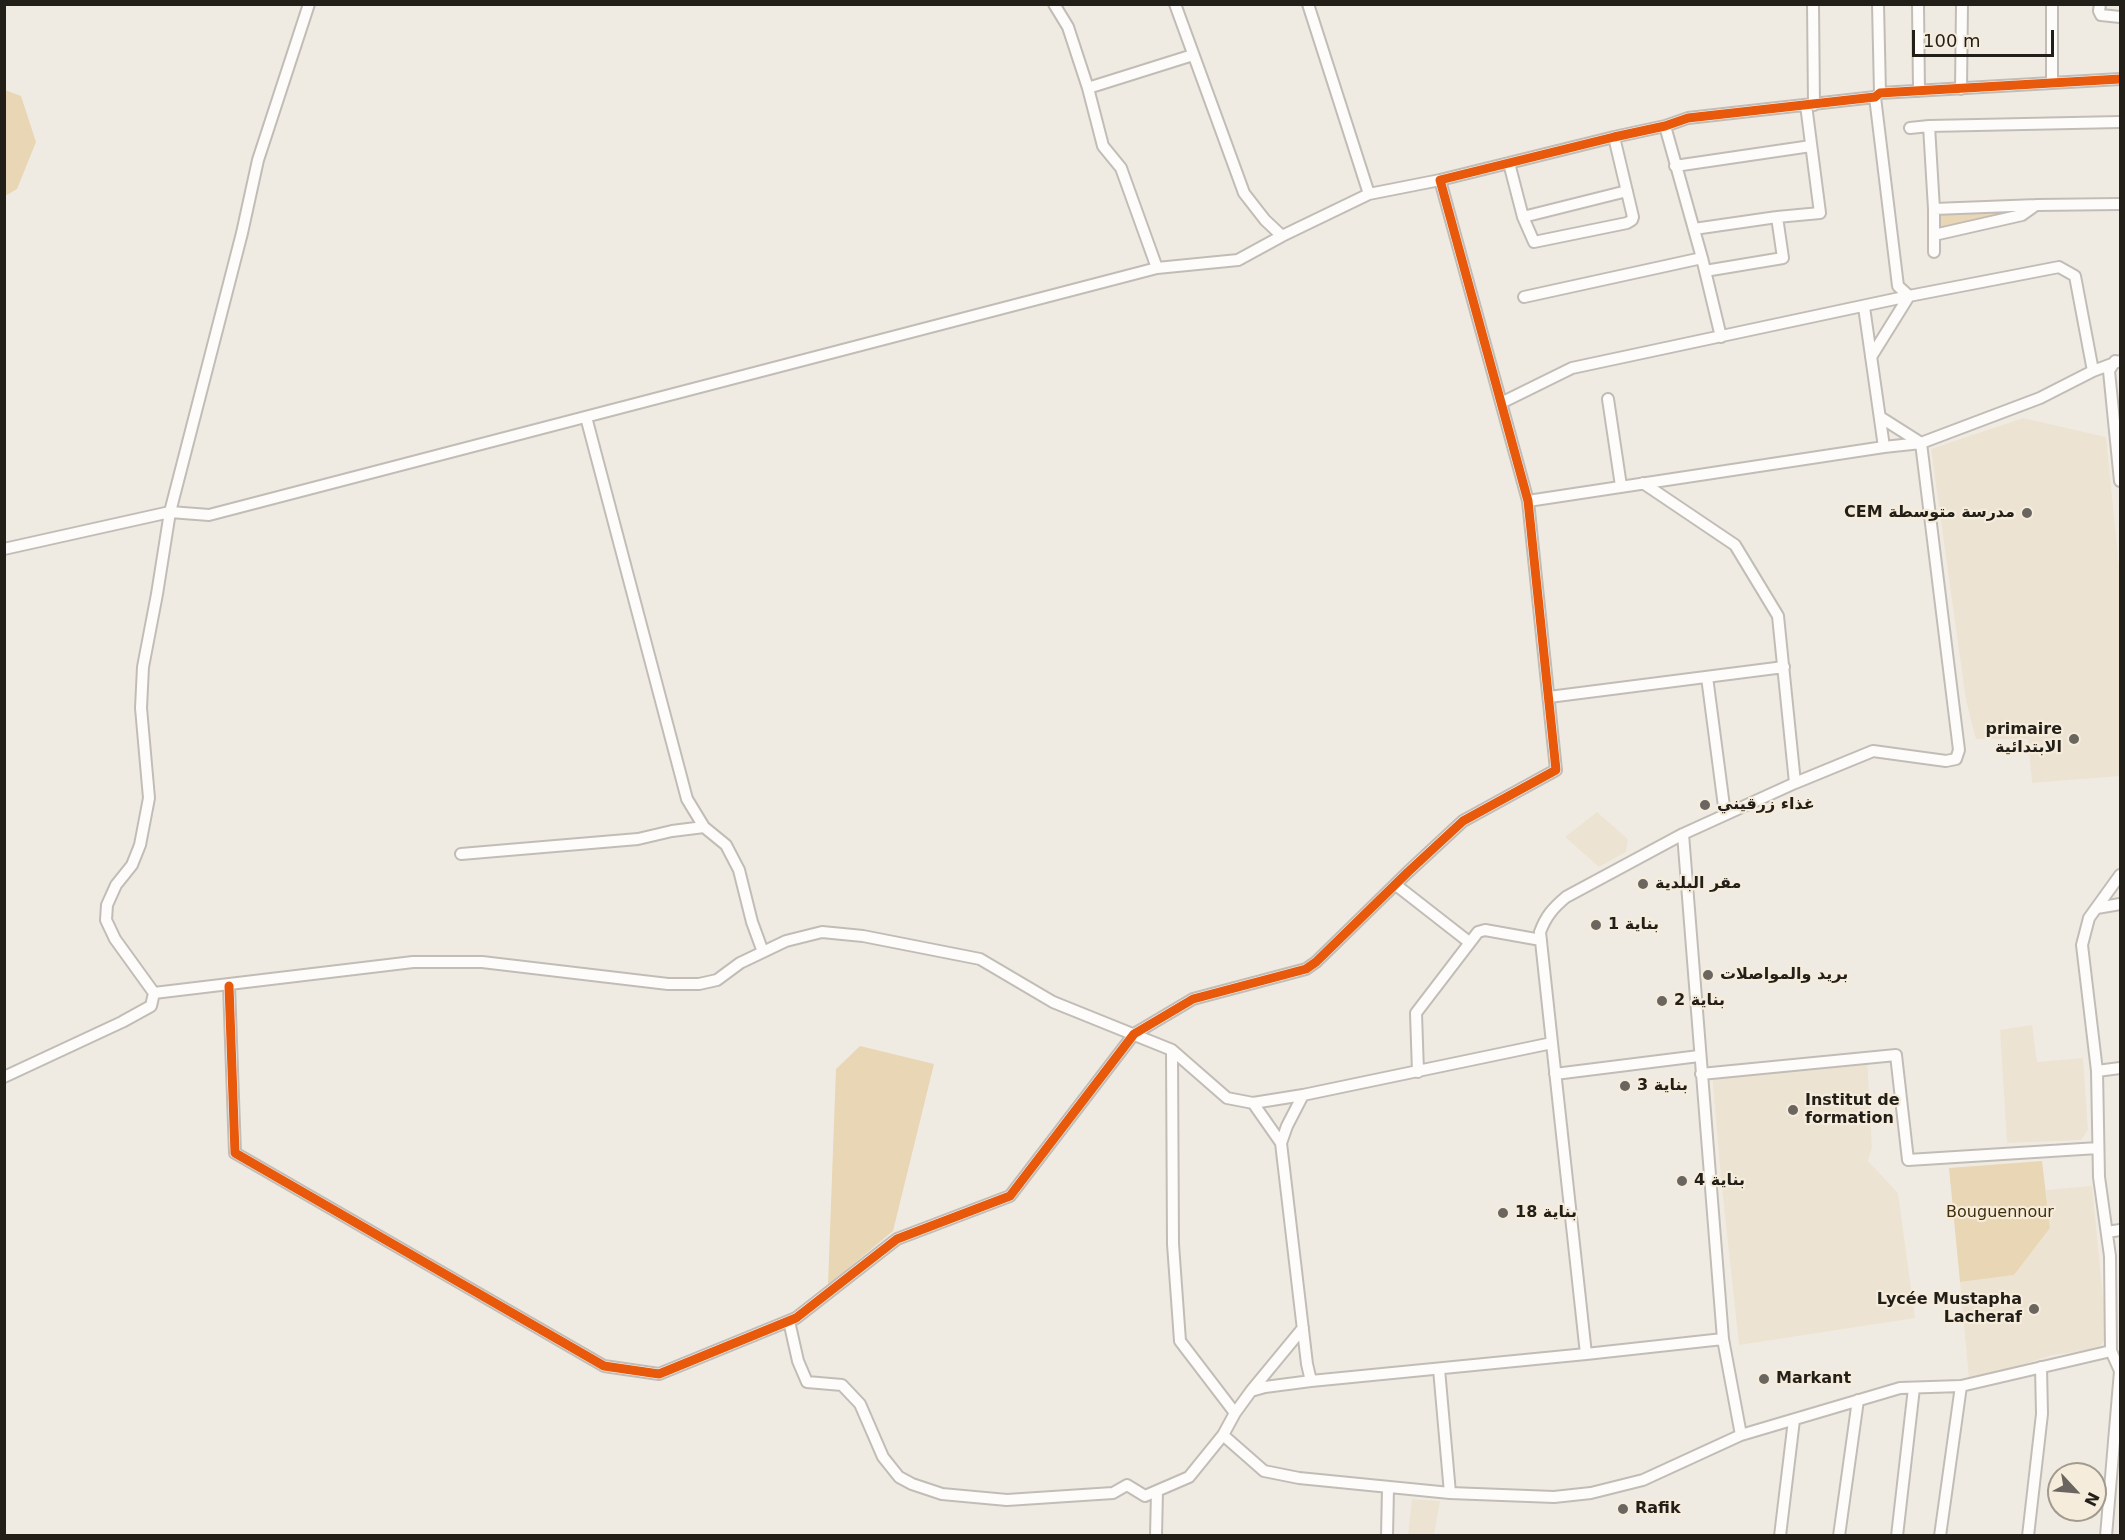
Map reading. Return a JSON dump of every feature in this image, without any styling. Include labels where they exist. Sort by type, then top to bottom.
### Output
[{"type":"street","points":[[4,1077],[151,1005],[154,993],[115,939],[106,920],[107,905],[116,885],[132,865],[140,844],[149,798],[141,708],[143,667],[170,512],[242,233],[258,160],[309,4]]},
{"type":"street","points":[[1054,4],[1068,27],[1088,88],[1103,146],[1121,168],[1157,268]]},
{"type":"street","points":[[1175,4],[1244,194],[1281,236]]},
{"type":"street","points":[[1308,4],[1370,194]]},
{"type":"street","points":[[1694,229],[1820,213],[1811,146],[1813,4]]},
{"type":"street","points":[[1878,4],[1878,95],[1898,286],[1909,296]]},
{"type":"street","points":[[1918,4],[1919,91]]},
{"type":"street","points":[[1961,89],[1962,4]]},
{"type":"street","points":[[2052,4],[2052,83]]},
{"type":"street","points":[[2100,4],[2101,15],[2121,17]]},
{"type":"street","points":[[1088,88],[1193,55]]},
{"type":"street","points":[[4,549],[170,512],[209,515],[1157,268],[1238,260],[1281,236],[1370,194],[1440,180],[1665,126],[1688,118],[1919,91],[2121,79]]},
{"type":"street","points":[[1910,128],[2121,122]]},
{"type":"street","points":[[1665,126],[1702,258],[1721,337]]},
{"type":"street","points":[[1929,126],[1934,252]]},
{"type":"street","points":[[1509,163],[1523,217],[1534,242],[1627,223],[1633,217],[1614,137]]},
{"type":"street","points":[[1675,166],[1811,146]]},
{"type":"street","points":[[229,986],[236,1154],[604,1366],[658,1374],[789,1321],[796,1318],[897,1239],[1010,1196],[1134,1034],[1193,999],[1306,969],[1463,822],[1556,770],[1528,501],[1440,180]]},
{"type":"street","points":[[1523,217],[1627,191]]},
{"type":"street","points":[[1934,209],[2121,204]]},
{"type":"street","points":[[1934,235],[2022,215],[2037,205]]},
{"type":"street","points":[[1705,271],[1783,258],[1777,217]]},
{"type":"street","points":[[1524,297],[1702,258]]},
{"type":"street","points":[[1501,403],[1572,368],[1909,296],[2059,267],[2075,276],[2093,371]]},
{"type":"street","points":[[1871,357],[1909,296]]},
{"type":"street","points":[[1864,307],[1884,447]]},
{"type":"street","points":[[1528,501],[1921,443],[2040,398],[2118,361]]},
{"type":"street","points":[[2118,361],[2109,371],[2121,481]]},
{"type":"street","points":[[1608,399],[1621,486]]},
{"type":"street","points":[[586,417],[687,799],[704,827],[726,845],[740,870],[752,922],[763,952]]},
{"type":"street","points":[[1880,417],[1921,443]]},
{"type":"street","points":[[1586,1354],[1540,932],[1551,909],[1566,897],[1683,834],[1795,783],[1873,751],[1946,761],[1956,759],[1959,750],[1921,443]]},
{"type":"street","points":[[1643,483],[1735,545],[1778,616],[1795,783]]},
{"type":"street","points":[[1549,698],[1784,667]]},
{"type":"street","points":[[1707,677],[1725,814]]},
{"type":"street","points":[[461,854],[638,839],[704,827]]},
{"type":"street","points":[[1683,834],[1723,1339],[1741,1436]]},
{"type":"street","points":[[2106,1536],[2120,1371],[2111,1351],[2115,1256],[2107,1232],[2099,1177],[2097,1071],[2082,945],[2089,918],[2121,875]]},
{"type":"street","points":[[1396,885],[1469,942]]},
{"type":"street","points":[[2097,908],[2121,904]]},
{"type":"street","points":[[1418,1071],[1416,1013],[1469,942],[1481,930],[1541,940]]},
{"type":"street","points":[[154,993],[413,963],[470,962],[668,984],[699,984],[717,980],[740,963],[786,941],[822,933],[863,936],[980,959],[1053,1002],[1172,1050],[1227,1098],[1253,1103],[1303,1095],[1552,1043]]},
{"type":"street","points":[[1172,1050],[1173,1244],[1180,1341],[1234,1413]]},
{"type":"street","points":[[1701,1074],[1896,1055],[1908,1160],[2098,1148]]},
{"type":"street","points":[[1555,1074],[1699,1056]]},
{"type":"street","points":[[2097,1071],[2121,1068]]},
{"type":"street","points":[[1303,1095],[1281,1143],[1307,1364],[1311,1381]]},
{"type":"street","points":[[1253,1103],[1281,1143]]},
{"type":"street","points":[[2107,1232],[2121,1230]]},
{"type":"street","points":[[789,1321],[798,1361],[807,1382],[842,1385],[860,1404],[883,1457],[899,1477],[942,1494],[1007,1500],[1113,1493],[1127,1485],[1146,1496],[1189,1477],[1223,1435],[1234,1413],[1303,1328]]},
{"type":"street","points":[[1251,1391],[1311,1381],[1723,1339]]},
{"type":"street","points":[[1223,1435],[1264,1471],[1299,1478],[1450,1493],[1554,1497],[1591,1493],[1643,1480],[1741,1436],[1900,1388],[1960,1386],[2111,1351]]},
{"type":"street","points":[[2028,1536],[2042,1414],[2041,1367]]},
{"type":"street","points":[[1439,1369],[1450,1493]]},
{"type":"street","points":[[1940,1536],[1960,1386]]},
{"type":"street","points":[[1897,1536],[1914,1388]]},
{"type":"street","points":[[1839,1536],[1857,1400]]},
{"type":"street","points":[[1780,1536],[1794,1420]]},
{"type":"street","points":[[1387,1536],[1388,1488]]},
{"type":"street","points":[[1156,1536],[1157,1491]]},
{"type":"shaded area","name":"CEM مدرسة متوسطة","points":[[2023,418],[2106,437],[2120,576],[2120,776],[2032,783],[2028,739],[1976,739],[1966,701],[1931,449]]},
{"type":"shaded area","points":[[1597,812],[1628,839],[1626,852],[1599,867],[1565,837]]},
{"type":"shaded area","points":[[2032,1025],[2037,1062],[2083,1058],[2088,1130],[2081,1140],[2007,1143],[2000,1030]]},
{"type":"shaded area","points":[[1867,1057],[1872,1147],[1868,1161],[1898,1193],[1915,1318],[1739,1345],[1712,1073]]},
{"type":"shaded area","name":"Lycée Mustapha Lacheraf","points":[[2092,1186],[2107,1337],[2098,1349],[2052,1355],[1979,1379],[1969,1379],[1960,1282],[2014,1275],[2050,1228],[2046,1190]]},
{"type":"shaded area","points":[[1412,1499],[1440,1501],[1434,1535],[1408,1535]]},
{"type":"green space","points":[[5,90],[21,96],[36,142],[17,189],[5,196]]},
{"type":"green space","points":[[2022,211],[1939,235],[1939,213]]},
{"type":"green space","points":[[860,1046],[934,1064],[893,1231],[828,1285],[836,1069]]},
{"type":"green space","name":"Bouguennour","points":[[2042,1161],[2050,1228],[2014,1275],[1960,1282],[1949,1168]]},
{"type":"cycle path","points":[[229,986],[235,1153],[604,1366],[659,1374],[796,1318],[897,1239],[1010,1196],[1134,1034],[1193,999],[1306,969],[1463,821],[1556,770],[1528,501],[1440,180],[1665,126],[1688,118],[1875,97],[1880,93],[2120,79]]},
{"type":"place","name":"CEM مدرسة متوسطة","points":[[2027,513]]},
{"type":"place","name":"primaire الابتدائية","points":[[2074,739]]},
{"type":"place","name":"غذاء زرقيني","points":[[1705,805]]},
{"type":"place","name":"مقر البلدية","points":[[1643,884]]},
{"type":"place","name":"بناية 1","points":[[1596,925]]},
{"type":"place","name":"بريد والمواصلات","points":[[1708,975]]},
{"type":"place","name":"بناية 2","points":[[1662,1001]]},
{"type":"place","name":"بناية 3","points":[[1625,1086]]},
{"type":"place","name":"Institut de formation","points":[[1793,1110]]},
{"type":"place","name":"بناية 4","points":[[1682,1181]]},
{"type":"place","name":"بناية 18","points":[[1503,1213]]},
{"type":"place","name":"Lycée Mustapha Lacheraf","points":[[2034,1309]]},
{"type":"place","name":"Markant","points":[[1764,1379]]},
{"type":"place","name":"Rafik","points":[[1623,1509]]}]
